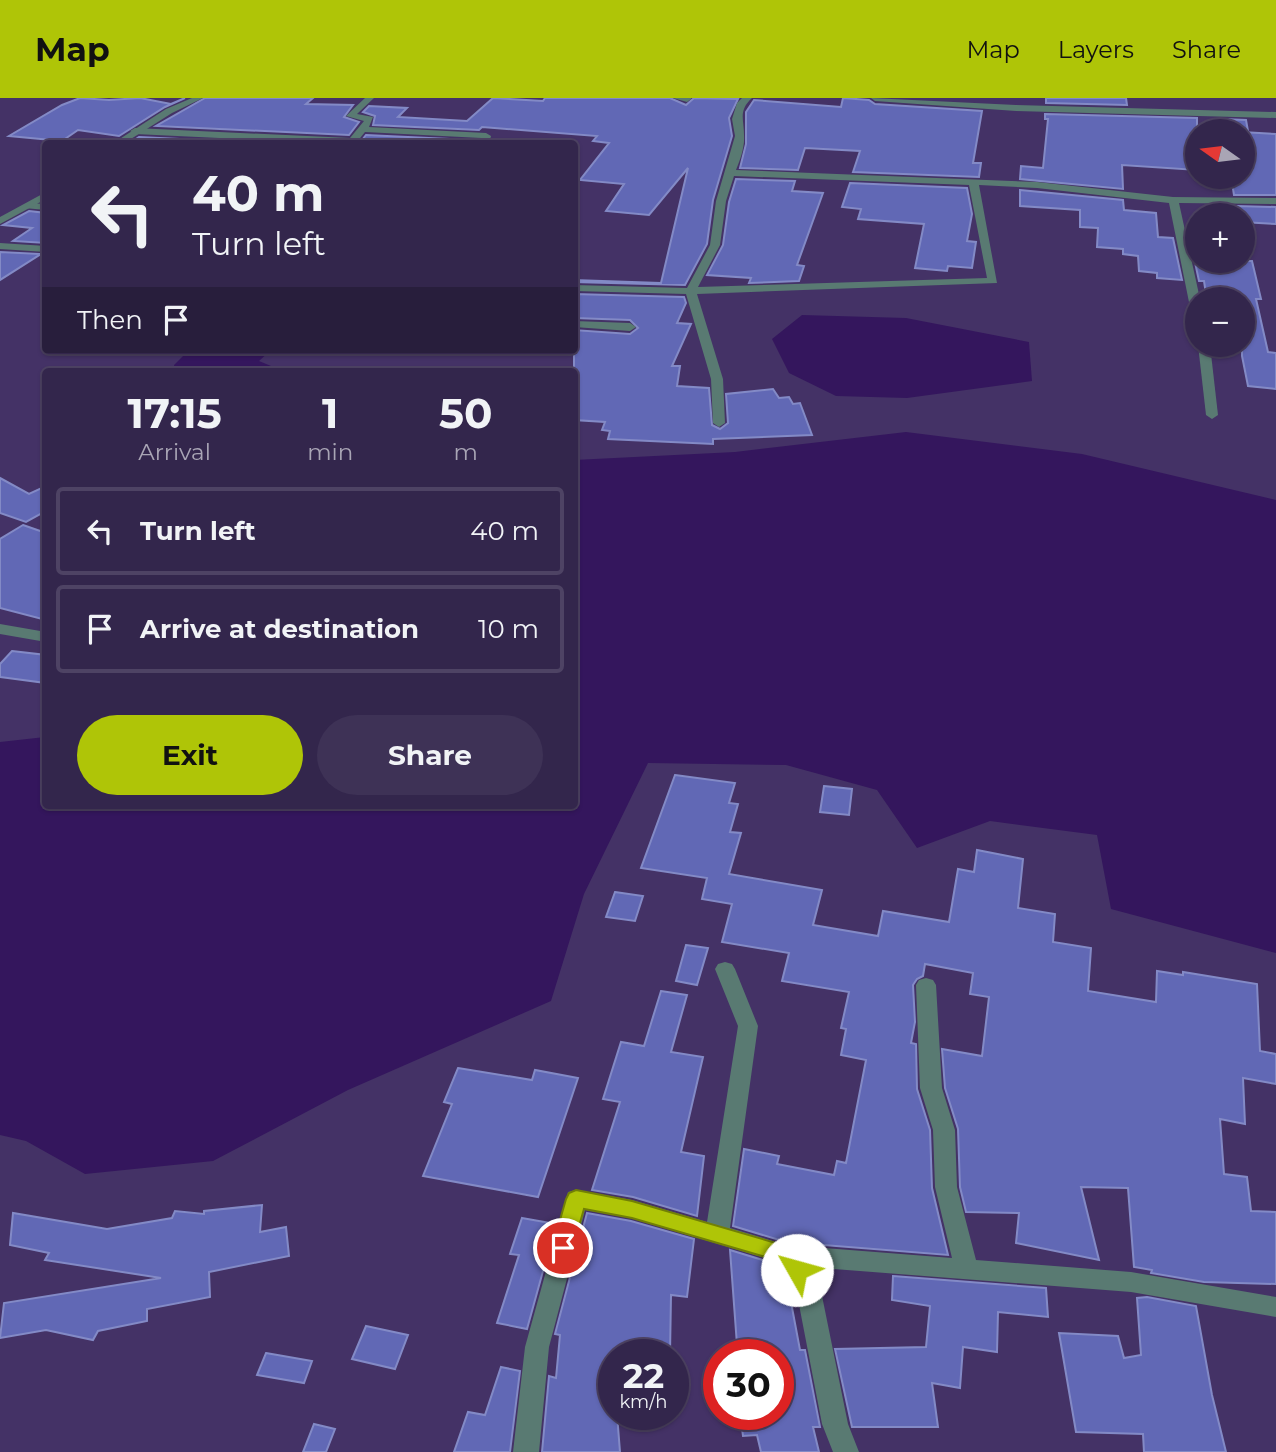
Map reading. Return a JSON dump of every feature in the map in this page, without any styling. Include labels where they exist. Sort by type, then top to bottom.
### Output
[{"type":"street","points":[[122,140],[199,98]]},
{"type":"street","points":[[355,140],[370,119],[351,116],[370,98]]},
{"type":"street","points":[[677,98],[687,99]]},
{"type":"street","points":[[719,423],[717,379],[697,319],[691,291],[715,246],[721,201],[740,136],[736,119],[741,103],[748,98]]},
{"type":"street","points":[[875,98],[1016,108],[1276,115]]},
{"type":"street","points":[[363,129],[486,136],[485,140]]},
{"type":"street","points":[[135,131],[301,140]]},
{"type":"street","points":[[730,173],[1037,185],[1173,200],[1276,201]]},
{"type":"street","points":[[578,290],[691,291],[993,281],[973,182]]},
{"type":"street","points":[[0,222],[42,197]]},
{"type":"street","points":[[1173,200],[1192,287]]},
{"type":"street","points":[[28,206],[42,207]]},
{"type":"street","points":[[0,246],[42,249]]},
{"type":"street","points":[[578,324],[630,327]]},
{"type":"street","points":[[1205,357],[1212,415]]},
{"type":"street","points":[[0,629],[42,636]]},
{"type":"street","points":[[717,1234],[748,1026],[726,968]]},
{"type":"street","points":[[926,985],[929,1076],[944,1130],[946,1187],[967,1270]]},
{"type":"street","points":[[526,1452],[537,1347],[576,1199],[632,1209],[786,1255],[1131,1282],[1276,1307]]},
{"type":"street","points":[[786,1255],[807,1286],[835,1424],[846,1452]]},
{"type":"shaded area","points":[[802,315],[906,318],[1029,342],[1032,381],[907,398],[836,396],[789,373],[772,339]]},
{"type":"shaded area","points":[[185,354],[267,354],[259,361],[276,368],[174,368],[174,365]]},
{"type":"shaded area","points":[[906,432],[1082,454],[1276,500],[1276,953],[1111,909],[1097,835],[990,821],[917,848],[877,790],[786,765],[648,763],[584,894],[551,1001],[348,1090],[213,1161],[85,1174],[26,1141],[0,1135],[0,742],[42,737],[42,809],[578,809],[578,460],[735,452]]},
{"type":"building","points":[[80,98],[140,98],[171,104],[185,98],[165,107],[119,136],[78,130],[63,140],[9,136],[62,105]]},
{"type":"building","points":[[205,98],[313,98],[306,104],[353,105],[344,117],[359,122],[349,135],[156,126]]},
{"type":"building","points":[[493,98],[543,101],[545,98],[670,98],[686,105],[694,98],[738,99],[729,118],[732,136],[713,200],[707,244],[685,285],[578,280],[661,283],[688,168],[649,215],[606,211],[624,184],[580,180],[609,143],[593,141],[597,136],[482,127],[479,130],[373,125],[375,116],[363,112],[369,106],[407,108],[398,117],[467,121]]},
{"type":"building","points":[[843,98],[869,100],[875,104],[982,111],[973,163],[981,163],[979,177],[853,172],[860,151],[805,148],[798,170],[740,168],[746,144],[746,112],[754,100],[841,107]]},
{"type":"building","points":[[1046,98],[1126,98],[1127,105],[1046,103]]},
{"type":"building","points":[[1045,114],[1197,118],[1185,119],[1185,169],[1122,165],[1123,189],[1020,179],[1021,166],[1043,168],[1048,119],[1045,119]]},
{"type":"building","points":[[1255,133],[1276,134],[1276,195],[1234,195],[1233,189],[1255,189]]},
{"type":"building","points":[[366,135],[469,140],[362,140]]},
{"type":"building","points":[[139,137],[199,140],[141,140],[136,139]]},
{"type":"building","points":[[736,179],[795,181],[792,191],[823,193],[797,265],[804,266],[799,281],[749,283],[751,278],[707,275],[723,245],[729,202]]},
{"type":"building","points":[[850,183],[967,188],[972,214],[967,241],[976,242],[972,268],[948,266],[947,271],[915,268],[924,224],[858,219],[861,209],[842,207]]},
{"type":"building","points":[[1020,190],[1123,200],[1124,210],[1156,213],[1158,237],[1173,238],[1182,280],[1157,278],[1157,273],[1139,271],[1138,256],[1123,254],[1123,249],[1097,247],[1098,228],[1080,227],[1080,210],[1020,206]]},
{"type":"building","points":[[1255,206],[1276,207],[1276,224],[1255,223]]},
{"type":"building","points":[[29,211],[42,213],[42,243],[13,241],[32,228],[3,225]]},
{"type":"building","points":[[0,252],[41,254],[0,280]]},
{"type":"building","points":[[1197,273],[1255,273],[1261,299],[1256,299],[1268,352],[1276,353],[1276,389],[1248,386],[1242,357],[1255,357],[1255,287],[1205,287],[1204,281],[1199,281]]},
{"type":"building","points":[[578,294],[684,297],[686,303],[677,323],[691,324],[672,366],[680,366],[677,386],[709,388],[712,425],[720,429],[728,423],[726,394],[773,389],[779,398],[789,397],[793,404],[800,403],[812,435],[713,439],[713,444],[608,439],[610,431],[602,430],[605,422],[578,420],[578,368],[574,368],[574,354],[578,354],[578,330],[630,334],[638,328],[630,320],[578,318]]},
{"type":"building","points":[[0,478],[29,494],[42,488],[42,513],[26,522],[0,513]]},
{"type":"building","points":[[23,525],[42,532],[42,619],[0,608],[0,539]]},
{"type":"building","points":[[12,651],[42,655],[42,682],[0,677],[0,664]]},
{"type":"building","points":[[675,775],[735,783],[729,803],[738,804],[730,832],[741,833],[729,874],[822,890],[813,925],[878,936],[883,911],[949,922],[958,869],[974,872],[977,850],[1023,859],[1018,908],[1055,914],[1053,942],[1091,948],[1088,991],[1156,1002],[1157,971],[1183,975],[1183,972],[1257,984],[1260,1051],[1276,1054],[1276,1084],[1243,1078],[1245,1124],[1220,1119],[1224,1174],[1247,1177],[1251,1211],[1276,1212],[1276,1284],[1204,1282],[1151,1273],[1152,1270],[1134,1267],[1128,1188],[1081,1187],[1099,1260],[1016,1243],[1019,1213],[966,1212],[960,1187],[958,1129],[945,1088],[942,1049],[982,1056],[989,997],[970,994],[973,973],[925,964],[923,976],[913,985],[915,1022],[911,1043],[916,1044],[917,1089],[930,1130],[932,1188],[948,1255],[786,1242],[733,1226],[744,1149],[779,1156],[777,1164],[834,1175],[837,1161],[846,1163],[866,1060],[841,1055],[846,1029],[841,1028],[849,992],[782,981],[789,953],[722,942],[732,904],[702,899],[707,878],[641,868]]},
{"type":"building","points":[[824,786],[852,789],[849,815],[820,812]]},
{"type":"building","points":[[615,892],[643,896],[635,921],[606,917]]},
{"type":"building","points":[[686,945],[708,948],[697,985],[676,981]]},
{"type":"building","points":[[661,991],[687,995],[671,1052],[703,1057],[681,1152],[704,1156],[697,1216],[633,1197],[592,1190],[620,1102],[603,1099],[621,1042],[644,1046]]},
{"type":"building","points":[[458,1068],[532,1080],[535,1070],[578,1078],[538,1197],[423,1176],[452,1104],[444,1102]]},
{"type":"building","points":[[262,1205],[260,1232],[286,1227],[289,1256],[209,1272],[210,1297],[147,1309],[147,1321],[98,1331],[93,1340],[46,1330],[0,1338],[4,1303],[161,1278],[45,1260],[49,1253],[10,1245],[13,1213],[107,1229],[172,1218],[175,1211],[204,1214],[204,1211]]},
{"type":"building","points":[[587,1213],[631,1221],[694,1239],[687,1297],[671,1295],[670,1339],[598,1339],[598,1430],[618,1430],[620,1452],[542,1452],[549,1376],[556,1378],[560,1335],[555,1334]]},
{"type":"building","points":[[522,1218],[556,1224],[527,1329],[497,1323],[519,1255],[510,1254]]},
{"type":"building","points":[[730,1250],[776,1264],[787,1281],[800,1350],[805,1350],[820,1427],[813,1427],[819,1452],[761,1452],[757,1435],[743,1436],[742,1430],[794,1430],[794,1339],[737,1339]]},
{"type":"building","points":[[893,1276],[1046,1288],[1048,1317],[998,1312],[997,1352],[963,1347],[960,1388],[932,1383],[938,1427],[852,1427],[835,1349],[926,1347],[930,1306],[892,1300]]},
{"type":"building","points":[[1147,1297],[1196,1306],[1212,1395],[1226,1452],[1144,1452],[1143,1434],[1076,1432],[1059,1333],[1118,1336],[1124,1358],[1141,1355],[1137,1298]]},
{"type":"building","points":[[366,1326],[408,1335],[395,1369],[352,1359]]},
{"type":"building","points":[[266,1353],[312,1361],[304,1383],[257,1375]]},
{"type":"building","points":[[501,1367],[520,1371],[510,1452],[454,1452],[468,1412],[485,1415]]},
{"type":"building","points":[[314,1424],[335,1429],[326,1452],[303,1452]]},
{"type":"route","points":[[563,1248],[576,1199],[632,1209],[786,1255],[797,1270]]}]
